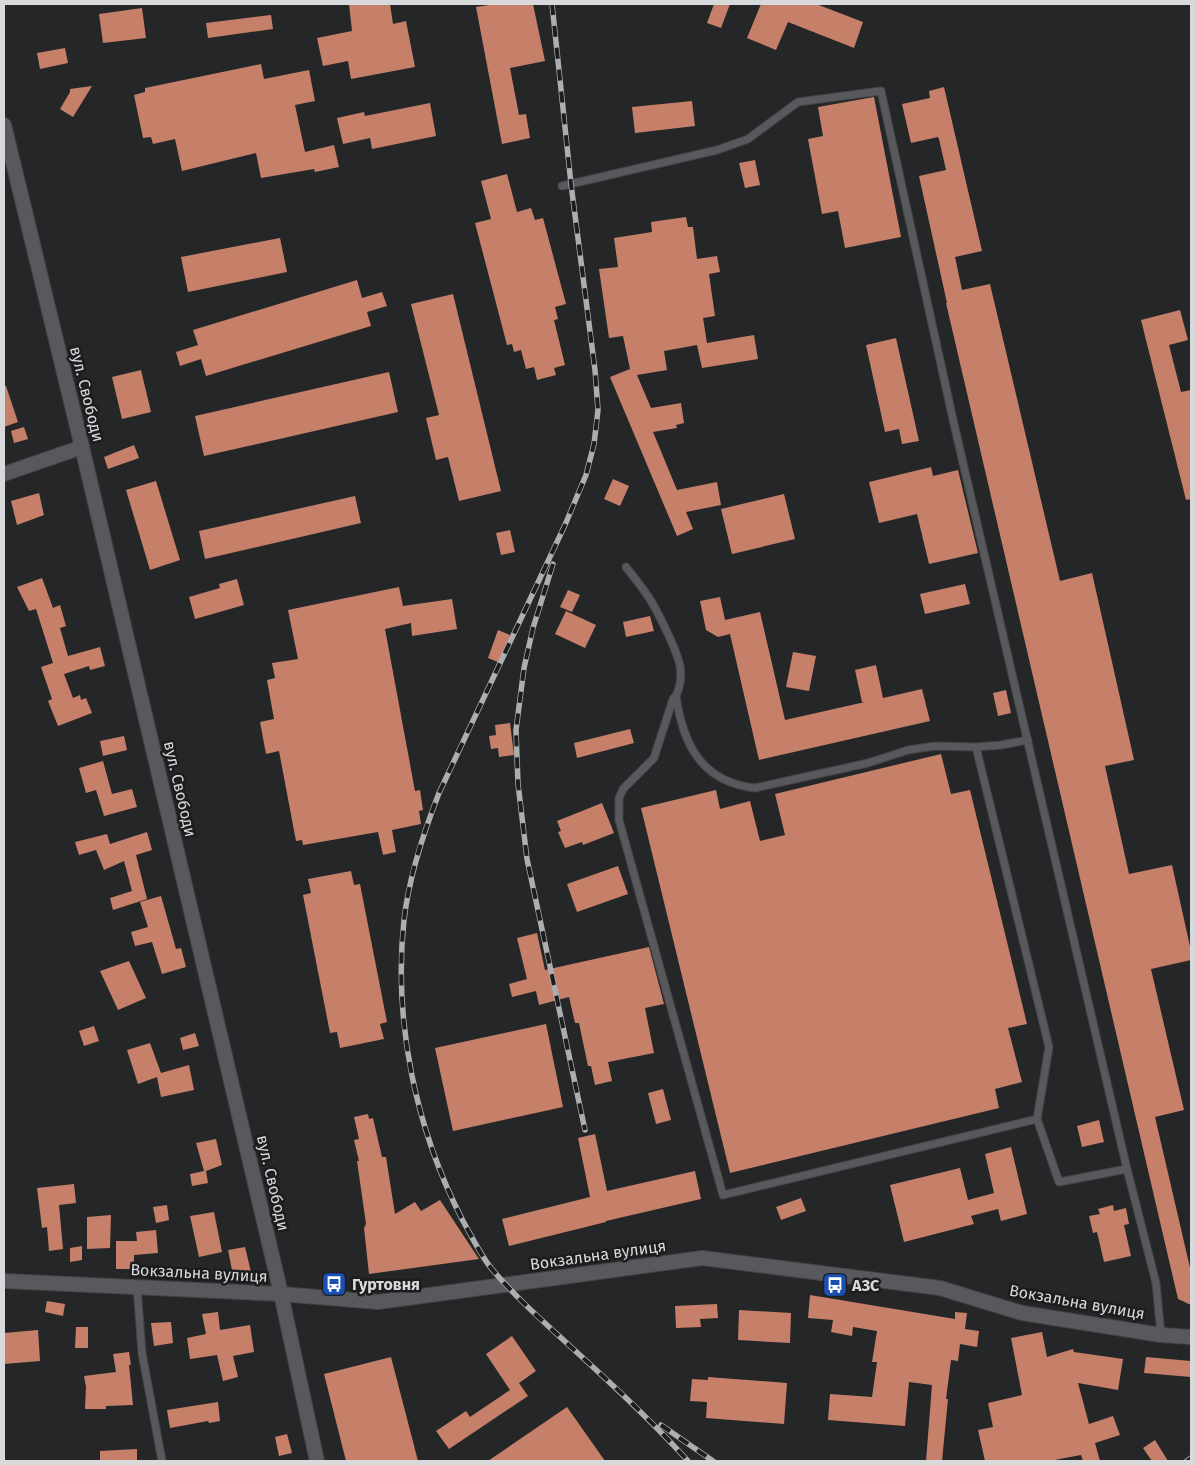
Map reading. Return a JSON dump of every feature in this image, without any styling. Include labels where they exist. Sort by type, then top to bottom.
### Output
[{"type":"street","name":"вул. Свободи","points":[[4,126],[82,447],[281,1294],[316,1461]]},
{"type":"street","points":[[4,474],[82,447]]},
{"type":"street","name":"Вокзальна вулиця","points":[[4,1281],[281,1294],[378,1302],[702,1258],[940,1288],[1022,1313],[1161,1335],[1191,1337]]},
{"type":"lane","points":[[562,186],[717,150],[748,140],[798,102],[881,92],[952,414],[1127,1169],[1156,1283],[1161,1335]]},
{"type":"lane","points":[[626,567],[646,593],[680,666],[680,679],[676,696],[678,716],[693,752],[714,774],[742,787],[755,788],[868,763],[908,750],[935,746],[976,747],[1001,745],[1028,740]]},
{"type":"lane","points":[[676,696],[673,699],[654,758],[623,789],[618,798],[618,807],[624,838],[723,1195],[1037,1119]]},
{"type":"lane","points":[[976,747],[1050,1047],[1037,1119],[1059,1182],[1127,1169]]},
{"type":"lane","points":[[137,1287],[142,1353],[162,1461]]},
{"type":"building","points":[[349,4],[390,4],[393,24],[406,21],[415,67],[351,79],[348,61],[323,66],[317,38],[352,31]]},
{"type":"building","points":[[495,4],[533,4],[545,61],[510,68],[519,115],[526,114],[530,138],[502,144],[476,7]]},
{"type":"building","points":[[714,4],[730,4],[721,28],[707,23]]},
{"type":"building","points":[[761,4],[816,4],[863,22],[854,48],[788,22],[776,50],[747,38]]},
{"type":"building","points":[[142,8],[146,38],[103,43],[99,14]]},
{"type":"building","points":[[271,15],[273,29],[208,38],[206,23]]},
{"type":"building","points":[[65,48],[68,63],[40,69],[37,53]]},
{"type":"building","points":[[261,64],[264,79],[309,70],[315,101],[295,105],[305,152],[334,145],[339,167],[315,172],[314,169],[261,178],[256,153],[182,171],[175,139],[153,144],[151,137],[143,138],[134,95],[145,92],[145,88]]},
{"type":"building","points":[[92,86],[73,117],[60,109],[70,89]]},
{"type":"building","points":[[944,87],[982,251],[955,257],[962,290],[990,284],[1060,581],[1092,573],[1134,760],[1105,766],[1129,874],[1172,865],[1191,951],[1191,960],[1151,969],[1184,1110],[1155,1117],[1191,1272],[1191,1305],[1178,1299],[946,303],[919,176],[946,170],[939,139],[938,137],[911,143],[902,104],[930,98],[929,91]]},
{"type":"building","points":[[874,97],[901,237],[845,248],[838,211],[822,214],[808,139],[823,136],[818,107]]},
{"type":"building","points":[[692,101],[695,126],[635,133],[632,107]]},
{"type":"building","points":[[430,103],[436,136],[372,149],[370,138],[343,144],[337,118],[364,112],[365,116]]},
{"type":"building","points":[[755,160],[760,185],[745,188],[739,163]]},
{"type":"building","points":[[507,174],[517,212],[531,208],[535,220],[543,218],[566,304],[555,307],[558,319],[554,320],[565,365],[554,368],[556,375],[537,380],[534,367],[526,369],[521,350],[514,352],[512,344],[507,345],[475,223],[491,219],[481,181]]},
{"type":"building","points":[[686,217],[688,227],[693,227],[697,259],[717,256],[720,272],[709,274],[715,316],[703,318],[707,343],[754,335],[758,359],[702,368],[697,345],[664,351],[667,370],[637,375],[651,408],[681,403],[684,423],[676,425],[677,428],[653,432],[677,490],[717,482],[721,505],[686,512],[693,529],[677,536],[610,377],[630,369],[623,336],[609,338],[599,269],[618,267],[614,238],[652,232],[651,222]]},
{"type":"building","points":[[280,238],[287,272],[188,292],[181,257]]},
{"type":"building","points":[[357,280],[362,298],[382,292],[387,306],[367,312],[371,326],[206,376],[201,359],[180,366],[176,352],[198,345],[193,330]]},
{"type":"building","points":[[453,294],[501,491],[459,501],[448,457],[436,460],[426,418],[439,415],[411,304]]},
{"type":"building","points":[[1180,310],[1188,340],[1169,345],[1181,392],[1191,390],[1191,499],[1186,500],[1141,320]]},
{"type":"building","points":[[896,338],[919,441],[902,444],[899,429],[885,432],[866,345]]},
{"type":"building","points":[[141,370],[151,412],[122,419],[112,377]]},
{"type":"building","points":[[389,372],[398,412],[204,456],[195,416]]},
{"type":"building","points":[[4,386],[6,386],[18,422],[4,427]]},
{"type":"building","points":[[24,427],[28,439],[14,443],[11,431]]},
{"type":"building","points":[[134,445],[139,458],[108,469],[104,457]]},
{"type":"building","points":[[931,467],[933,476],[958,470],[978,553],[929,564],[917,514],[879,523],[869,482]]},
{"type":"building","points":[[613,479],[629,486],[620,506],[604,499]]},
{"type":"building","points":[[156,481],[180,560],[150,570],[126,490]]},
{"type":"building","points":[[39,493],[44,515],[17,525],[11,501]]},
{"type":"building","points":[[784,494],[795,539],[732,554],[721,509]]},
{"type":"building","points":[[355,496],[361,523],[205,559],[199,531]]},
{"type":"building","points":[[510,530],[515,552],[501,555],[496,533]]},
{"type":"building","points":[[42,578],[53,608],[60,605],[66,626],[60,628],[68,656],[100,647],[105,666],[90,670],[89,666],[64,674],[73,698],[80,695],[81,700],[86,698],[92,713],[58,726],[48,701],[52,699],[41,667],[53,663],[36,609],[29,611],[17,587]]},
{"type":"building","points":[[237,579],[244,605],[195,619],[189,597],[220,588],[219,584]]},
{"type":"building","points":[[965,584],[970,604],[925,614],[920,594]]},
{"type":"building","points":[[399,587],[403,606],[452,599],[457,629],[412,636],[411,623],[385,629],[415,791],[420,790],[423,810],[419,811],[421,824],[392,830],[396,852],[383,855],[378,832],[303,845],[302,840],[296,841],[279,751],[266,754],[260,722],[274,719],[267,680],[275,678],[272,663],[298,659],[288,610]]},
{"type":"building","points":[[568,590],[580,595],[572,612],[560,607]]},
{"type":"building","points":[[720,597],[725,620],[760,612],[785,720],[865,702],[862,702],[855,670],[876,665],[883,698],[922,689],[930,721],[759,760],[730,634],[718,637],[706,630],[700,601]]},
{"type":"building","points":[[566,611],[596,625],[585,648],[555,634]]},
{"type":"building","points":[[650,616],[654,631],[626,637],[623,622]]},
{"type":"building","points":[[498,630],[510,635],[500,663],[488,658]]},
{"type":"building","points":[[793,652],[816,656],[809,691],[786,687]]},
{"type":"building","points":[[1006,690],[1011,713],[998,716],[993,693]]},
{"type":"building","points":[[510,723],[514,755],[499,757],[498,748],[491,749],[489,736],[496,735],[495,725]]},
{"type":"building","points":[[630,729],[634,743],[577,758],[574,743]]},
{"type":"building","points":[[124,736],[127,750],[103,756],[100,741]]},
{"type":"building","points":[[941,754],[951,794],[970,790],[1027,1024],[1008,1028],[1022,1082],[995,1089],[999,1108],[730,1173],[641,808],[716,790],[720,809],[750,801],[760,841],[785,835],[775,794]]},
{"type":"building","points":[[103,761],[112,794],[132,789],[137,807],[104,816],[96,790],[86,793],[79,768]]},
{"type":"building","points":[[602,803],[614,833],[583,845],[582,842],[565,848],[558,832],[561,831],[557,821]]},
{"type":"building","points":[[147,832],[152,850],[136,855],[147,899],[113,910],[110,898],[132,891],[124,861],[104,870],[96,850],[79,855],[75,842],[107,834],[110,844]]},
{"type":"building","points":[[618,866],[628,894],[577,912],[567,884]]},
{"type":"building","points":[[351,871],[354,885],[360,884],[387,1022],[380,1024],[384,1039],[340,1048],[337,1032],[330,1033],[303,895],[311,893],[308,879]]},
{"type":"building","points":[[161,896],[176,949],[181,948],[186,967],[162,974],[152,942],[135,946],[131,932],[148,927],[140,902]]},
{"type":"building","points":[[537,933],[545,970],[649,947],[664,1004],[645,1008],[654,1053],[608,1062],[612,1081],[595,1085],[591,1066],[588,1066],[579,1023],[575,1023],[569,997],[539,1005],[536,991],[512,997],[509,984],[527,979],[517,938]]},
{"type":"building","points":[[129,961],[146,998],[118,1010],[100,971]]},
{"type":"building","points":[[546,1024],[563,1107],[453,1131],[435,1048]]},
{"type":"building","points":[[94,1026],[99,1041],[84,1046],[79,1031]]},
{"type":"building","points":[[195,1033],[199,1046],[183,1050],[180,1038]]},
{"type":"building","points":[[150,1043],[161,1073],[189,1065],[194,1090],[161,1097],[157,1077],[138,1084],[127,1050]]},
{"type":"building","points":[[663,1089],[671,1120],[656,1124],[648,1093]]},
{"type":"building","points":[[368,1114],[369,1119],[373,1118],[382,1157],[386,1157],[395,1214],[415,1202],[421,1211],[440,1200],[479,1259],[369,1274],[364,1228],[366,1224],[357,1161],[359,1161],[354,1140],[359,1139],[354,1117]]},
{"type":"building","points":[[1099,1120],[1104,1142],[1082,1147],[1077,1126]]},
{"type":"building","points":[[595,1134],[607,1191],[695,1171],[701,1199],[509,1246],[502,1219],[590,1197],[578,1138]]},
{"type":"building","points":[[216,1139],[222,1165],[206,1171],[208,1183],[192,1186],[190,1174],[204,1171],[196,1143]]},
{"type":"building","points":[[1011,1147],[1027,1214],[1001,1221],[998,1209],[971,1216],[974,1224],[904,1242],[890,1185],[960,1168],[968,1200],[994,1193],[985,1154]]},
{"type":"building","points":[[74,1184],[76,1203],[59,1205],[63,1249],[49,1251],[47,1227],[42,1228],[37,1188]]},
{"type":"building","points":[[801,1198],[806,1211],[781,1220],[776,1207]]},
{"type":"building","points":[[167,1205],[169,1220],[156,1223],[153,1207]]},
{"type":"building","points":[[1113,1205],[1114,1211],[1126,1208],[1129,1224],[1124,1225],[1131,1256],[1104,1262],[1097,1232],[1093,1233],[1089,1216],[1100,1214],[1098,1209]]},
{"type":"building","points":[[214,1212],[222,1252],[199,1257],[190,1216]]},
{"type":"building","points":[[111,1215],[110,1248],[87,1249],[87,1217]]},
{"type":"building","points":[[156,1230],[158,1253],[134,1255],[134,1269],[116,1269],[116,1241],[137,1241],[136,1232]]},
{"type":"building","points":[[82,1246],[82,1260],[70,1262],[70,1248]]},
{"type":"building","points":[[245,1247],[251,1272],[233,1275],[228,1250]]},
{"type":"building","points":[[810,1295],[955,1319],[955,1312],[967,1313],[965,1329],[979,1331],[977,1347],[960,1344],[958,1361],[951,1360],[946,1399],[948,1399],[942,1461],[926,1461],[932,1385],[909,1382],[905,1426],[828,1420],[830,1394],[872,1397],[877,1362],[872,1362],[877,1331],[853,1327],[852,1336],[831,1332],[833,1320],[808,1318]]},
{"type":"building","points":[[47,1301],[65,1304],[63,1316],[45,1312]]},
{"type":"building","points":[[717,1304],[718,1318],[700,1319],[701,1327],[676,1328],[675,1306]]},
{"type":"building","points":[[739,1310],[791,1313],[790,1343],[738,1340]]},
{"type":"building","points":[[218,1312],[220,1330],[250,1325],[254,1352],[233,1356],[238,1377],[223,1381],[217,1355],[190,1359],[187,1338],[206,1334],[202,1314]]},
{"type":"building","points":[[171,1322],[173,1343],[154,1346],[151,1323]]},
{"type":"building","points":[[76,1327],[88,1327],[88,1348],[75,1348]]},
{"type":"building","points":[[38,1330],[40,1361],[4,1364],[4,1333]]},
{"type":"building","points":[[1042,1332],[1047,1357],[1073,1349],[1074,1352],[1123,1359],[1118,1390],[1078,1383],[1089,1424],[1113,1416],[1120,1435],[1095,1443],[1100,1461],[1083,1461],[1081,1455],[1049,1461],[985,1461],[978,1430],[993,1427],[988,1403],[1022,1395],[1011,1338]]},
{"type":"building","points":[[512,1336],[536,1371],[519,1383],[528,1396],[449,1449],[436,1431],[466,1411],[470,1417],[510,1390],[486,1354]]},
{"type":"building","points":[[129,1352],[133,1405],[106,1406],[106,1409],[85,1409],[86,1387],[84,1376],[116,1372],[113,1354]]},
{"type":"building","points":[[391,1357],[418,1461],[346,1461],[324,1374]]},
{"type":"building","points":[[1146,1357],[1191,1361],[1191,1377],[1144,1373]]},
{"type":"building","points":[[708,1377],[787,1383],[784,1424],[706,1418],[707,1402],[690,1401],[692,1379],[708,1380]]},
{"type":"building","points":[[218,1402],[220,1421],[209,1423],[208,1421],[170,1428],[167,1410]]},
{"type":"building","points":[[567,1407],[605,1461],[488,1461]]},
{"type":"building","points":[[287,1434],[292,1453],[279,1456],[275,1437]]},
{"type":"building","points":[[1155,1440],[1168,1461],[1152,1461],[1143,1448]]},
{"type":"building","points":[[137,1449],[137,1461],[100,1461],[100,1451]]},
{"type":"railway","points":[[552,4],[571,184],[595,370],[598,410],[594,444],[586,475],[565,525],[439,793],[422,840],[409,887],[404,920],[401,958],[405,1036],[412,1075],[432,1150],[463,1221],[483,1257],[500,1279],[540,1319],[631,1402],[688,1461]]},
{"type":"railway","points":[[553,564],[533,628],[524,668],[516,730],[518,784],[527,859],[585,1130]]},
{"type":"railway","points":[[661,1425],[713,1461]]},
{"type":"railway","points":[[1187,1461],[1191,1458]]},
{"type":"place","name":"Гуртовня","points":[[334,1284]]},
{"type":"place","name":"АЗС","points":[[835,1285]]}]
